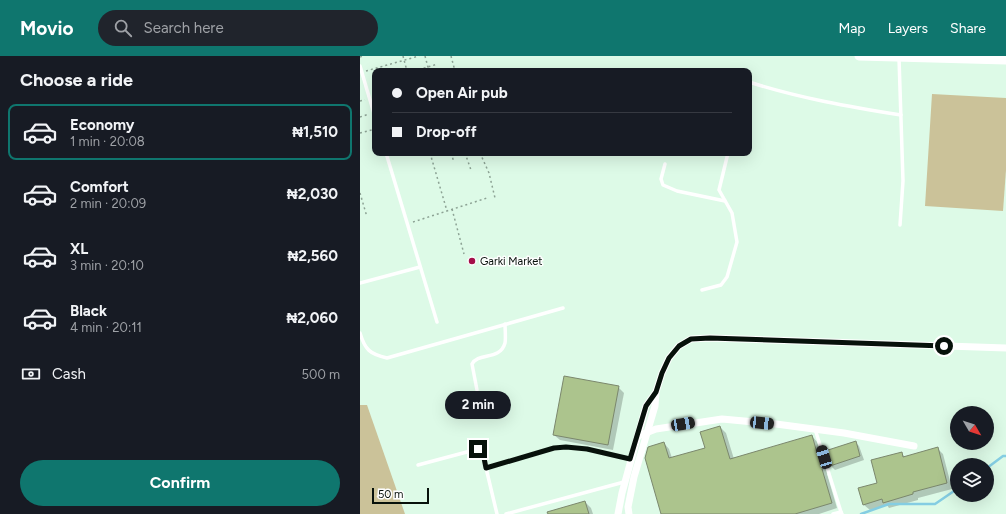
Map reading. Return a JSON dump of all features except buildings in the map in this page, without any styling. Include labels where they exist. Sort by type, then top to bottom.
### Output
[{"type":"street","points":[[859,56],[1006,60]]},
{"type":"street","points":[[629,514],[628,507],[634,477],[655,406],[656,392],[662,373],[669,358],[679,346],[691,339],[718,338],[1006,348]]},
{"type":"street","points":[[618,514],[624,482],[646,406],[656,392]]},
{"type":"street","points":[[638,436],[656,429],[722,419],[815,429],[914,446]]},
{"type":"lane","points":[[899,57],[903,181],[900,225]]},
{"type":"lane","points":[[360,66],[372,108]]},
{"type":"lane","points":[[752,83],[770,89],[833,104],[901,115]]},
{"type":"lane","points":[[387,156],[437,322]]},
{"type":"lane","points":[[702,290],[721,285],[727,277],[737,242],[732,213],[719,190],[727,156]]},
{"type":"lane","points":[[665,164],[661,179],[663,185],[677,191],[725,202]]},
{"type":"lane","points":[[360,283],[420,267]]},
{"type":"lane","points":[[360,333],[363,343],[369,351],[387,358],[563,308]]},
{"type":"lane","points":[[477,390],[472,364],[478,358],[491,356],[499,352],[505,342],[505,324]]},
{"type":"lane","points":[[815,429],[841,513],[833,514]]},
{"type":"lane","points":[[486,468],[554,448],[566,447],[587,449],[630,459]]},
{"type":"lane","points":[[418,465],[478,449],[483,453],[497,514]]},
{"type":"lane","points":[[506,514],[624,482]]},
{"type":"path","points":[[403,56],[406,68]]},
{"type":"path","points":[[376,68],[419,56]]},
{"type":"path","points":[[425,56],[428,67]]},
{"type":"path","points":[[451,56],[455,68]]},
{"type":"path","points":[[424,68],[438,64]]},
{"type":"path","points":[[362,72],[372,69]]},
{"type":"path","points":[[360,117],[372,115]]},
{"type":"path","points":[[360,133],[372,130]]},
{"type":"path","points":[[431,156],[447,211]]},
{"type":"path","points":[[452,156],[454,162]]},
{"type":"path","points":[[466,156],[470,170]]},
{"type":"path","points":[[481,156],[489,173],[495,198]]},
{"type":"path","points":[[360,193],[367,218]]},
{"type":"path","points":[[407,223],[487,198]]},
{"type":"path","points":[[452,210],[464,254]]},
{"type":"shaded area","points":[[932,94],[1006,98],[1006,170],[1003,211],[925,206]]},
{"type":"shaded area","points":[[360,405],[367,405],[405,514],[360,514]]},
{"type":"waterway","points":[[994,463],[1003,456],[1006,456]]},
{"type":"waterway","points":[[861,514],[889,504],[935,504],[950,494]]},
{"type":"place","name":"Garki Market","points":[[472,261]]},
{"type":"route","points":[[478,449],[483,453],[486,468],[554,448],[566,447],[587,449],[630,459],[646,406],[656,392],[669,358],[679,346],[691,339],[710,338],[944,346]]}]
